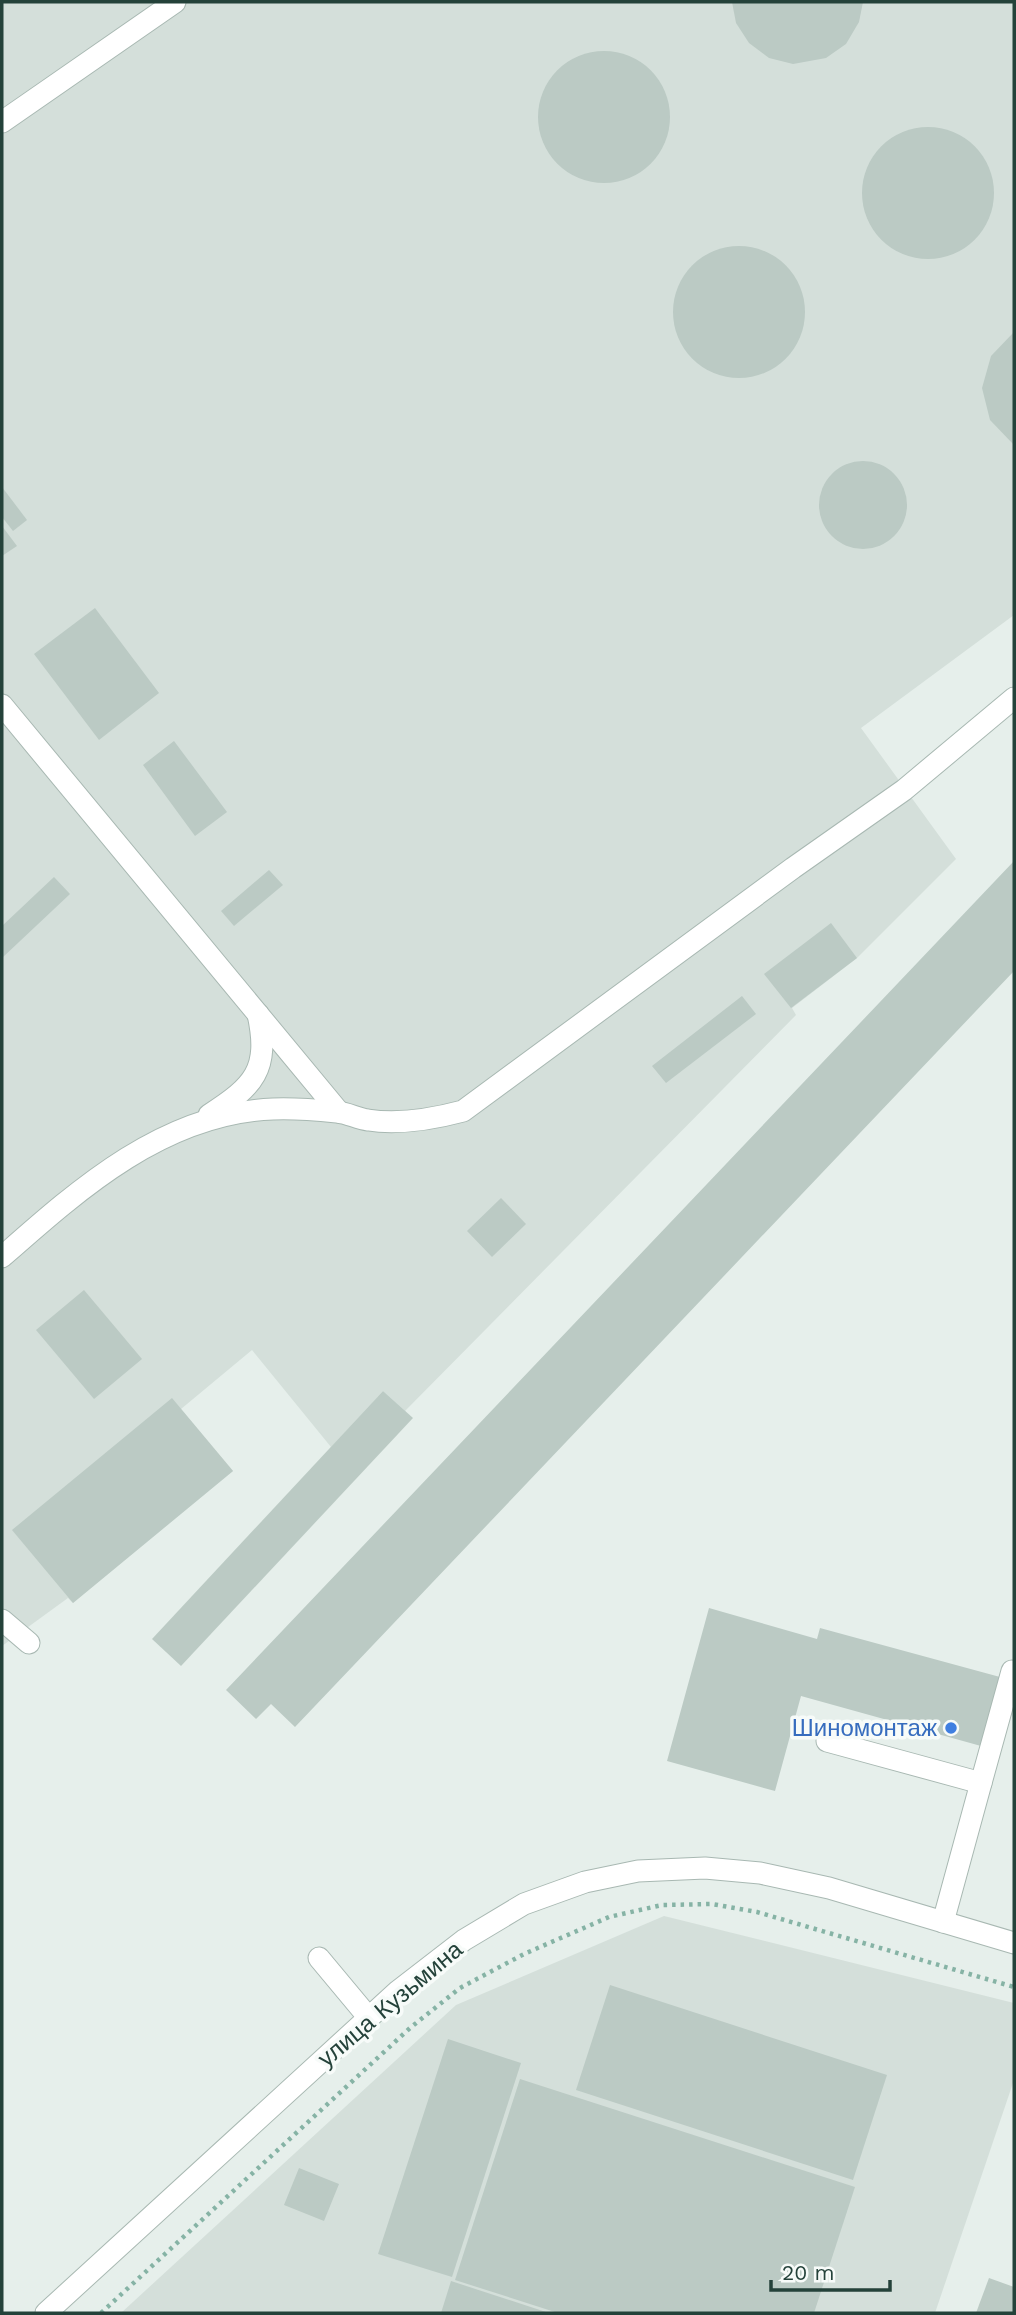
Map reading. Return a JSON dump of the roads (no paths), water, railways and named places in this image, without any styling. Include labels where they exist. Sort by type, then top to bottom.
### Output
[{"type":"street","points":[[2,122],[175,2]]},
{"type":"street","points":[[2,1257],[105,1171],[136,1152],[185,1130],[233,1114],[273,1109],[339,1112],[368,1120],[407,1121],[463,1111],[793,868],[904,790],[1014,698]]},
{"type":"street","points":[[2,705],[339,1112]]},
{"type":"street","points":[[185,1130],[231,1101],[257,1076],[262,1036],[257,1012]]},
{"type":"street","points":[[2,1620],[29,1643]]},
{"type":"street","points":[[943,1922],[1012,1671]]},
{"type":"street","points":[[827,1741],[981,1783]]},
{"type":"street","name":"улица Кузьмина","points":[[46,2313],[369,2018],[464,1941],[524,1904],[584,1882],[638,1871],[705,1868],[761,1873],[828,1888],[1014,1943]]},
{"type":"street","points":[[319,1958],[369,2018]]},
{"type":"place","name":"Шиномонтаж","points":[[951,1728]]}]
